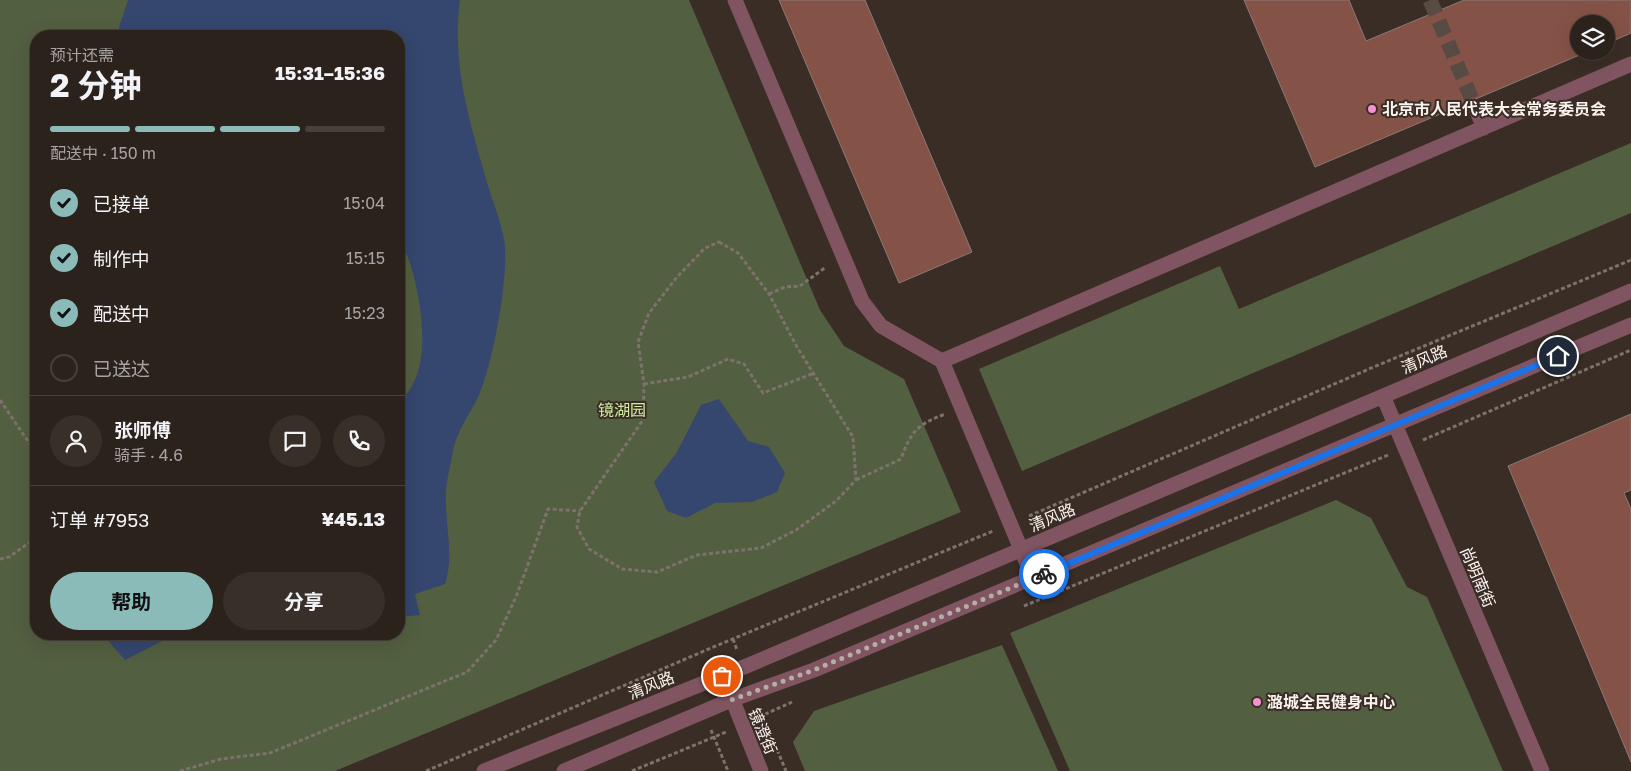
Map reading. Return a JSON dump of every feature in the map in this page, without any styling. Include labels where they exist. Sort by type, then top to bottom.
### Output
[{"type":"street","points":[[735,0],[862,300],[881,326],[942,361],[1033,578]]},
{"type":"street","points":[[942,361],[1631,64]]},
{"type":"street","points":[[1476,109],[1484,128]]},
{"type":"street","name":"清风路","points":[[484,771],[722,676],[1631,291]]},
{"type":"street","points":[[564,771],[731,700],[814,670],[1631,325]]},
{"type":"street","name":"尚明南街","points":[[1382,396],[1542,771]]},
{"type":"street","name":"镜澄街","points":[[722,676],[760,771]]},
{"type":"path","points":[[856,480],[853,437],[814,373],[796,348],[769,294],[738,253],[719,242],[705,248],[677,277],[649,313],[638,342],[644,384],[643,420],[580,511],[577,527],[589,549],[622,569],[657,572],[697,555],[761,548],[796,530],[836,501],[856,480],[901,459],[909,437],[923,422],[962,408]]},
{"type":"path","points":[[769,294],[785,287],[800,286],[842,253]]},
{"type":"path","points":[[1022,606],[1405,448],[1631,350]]},
{"type":"path","points":[[644,384],[688,378],[728,359],[744,364],[763,392],[814,373]]},
{"type":"path","points":[[0,400],[30,444]]},
{"type":"path","points":[[180,771],[220,759],[270,753],[467,672],[496,640],[516,597],[548,509],[580,511]]},
{"type":"path","points":[[0,558],[9,557],[30,542]]},
{"type":"path","points":[[632,771],[742,726],[793,701]]},
{"type":"green space","name":"镜湖园","points":[[0,0],[689,0],[820,310],[844,346],[904,379],[961,512],[335,771],[0,771]]},
{"type":"green space","points":[[1631,143],[1631,213],[1022,471],[979,369],[1220,266],[1239,309]]},
{"type":"green space","name":"潞城全民健身中心","points":[[1336,500],[1371,518],[1407,587],[1427,597],[1503,771],[1070,771],[1010,633]]},
{"type":"green space","points":[[1002,645],[1058,771],[805,771],[793,742],[814,711]]},
{"type":"water","points":[[128,0],[460,0],[458,49],[460,73],[476,142],[503,233],[505,273],[499,318],[490,362],[479,395],[456,440],[449,473],[446,496],[449,554],[448,574],[445,584],[415,594],[420,615],[405,616],[405,395],[417,374],[421,357],[422,338],[419,300],[411,266],[405,251],[405,30],[118,30]]},
{"type":"water","points":[[719,399],[748,441],[769,447],[785,473],[777,492],[752,502],[715,503],[686,518],[667,511],[654,482],[677,452],[701,405]]},
{"type":"water","points":[[107,640],[164,640],[125,660]]},
{"type":"building","points":[[779,0],[865,0],[972,252],[899,283]]},
{"type":"building","name":"北京市人民代表大会常务委员会","points":[[1244,0],[1349,0],[1366,41],[1464,0],[1631,0],[1631,33],[1615,40],[1615,15],[1570,15],[1570,59],[1315,167]]},
{"type":"building","points":[[1631,414],[1631,490],[1624,493],[1631,509],[1631,762],[1508,466]]},
{"type":"tunnel","points":[[1430,0],[1476,109]]},
{"type":"way so far","points":[[722,676],[731,700],[814,670],[1044,574]]},
{"type":"place","name":"北京市人民代表大会常务委员会","points":[[1372,109]]},
{"type":"place","name":"潞城全民健身中心","points":[[1257,702]]},
{"type":"route","points":[[1044,574],[1558,356]]}]
